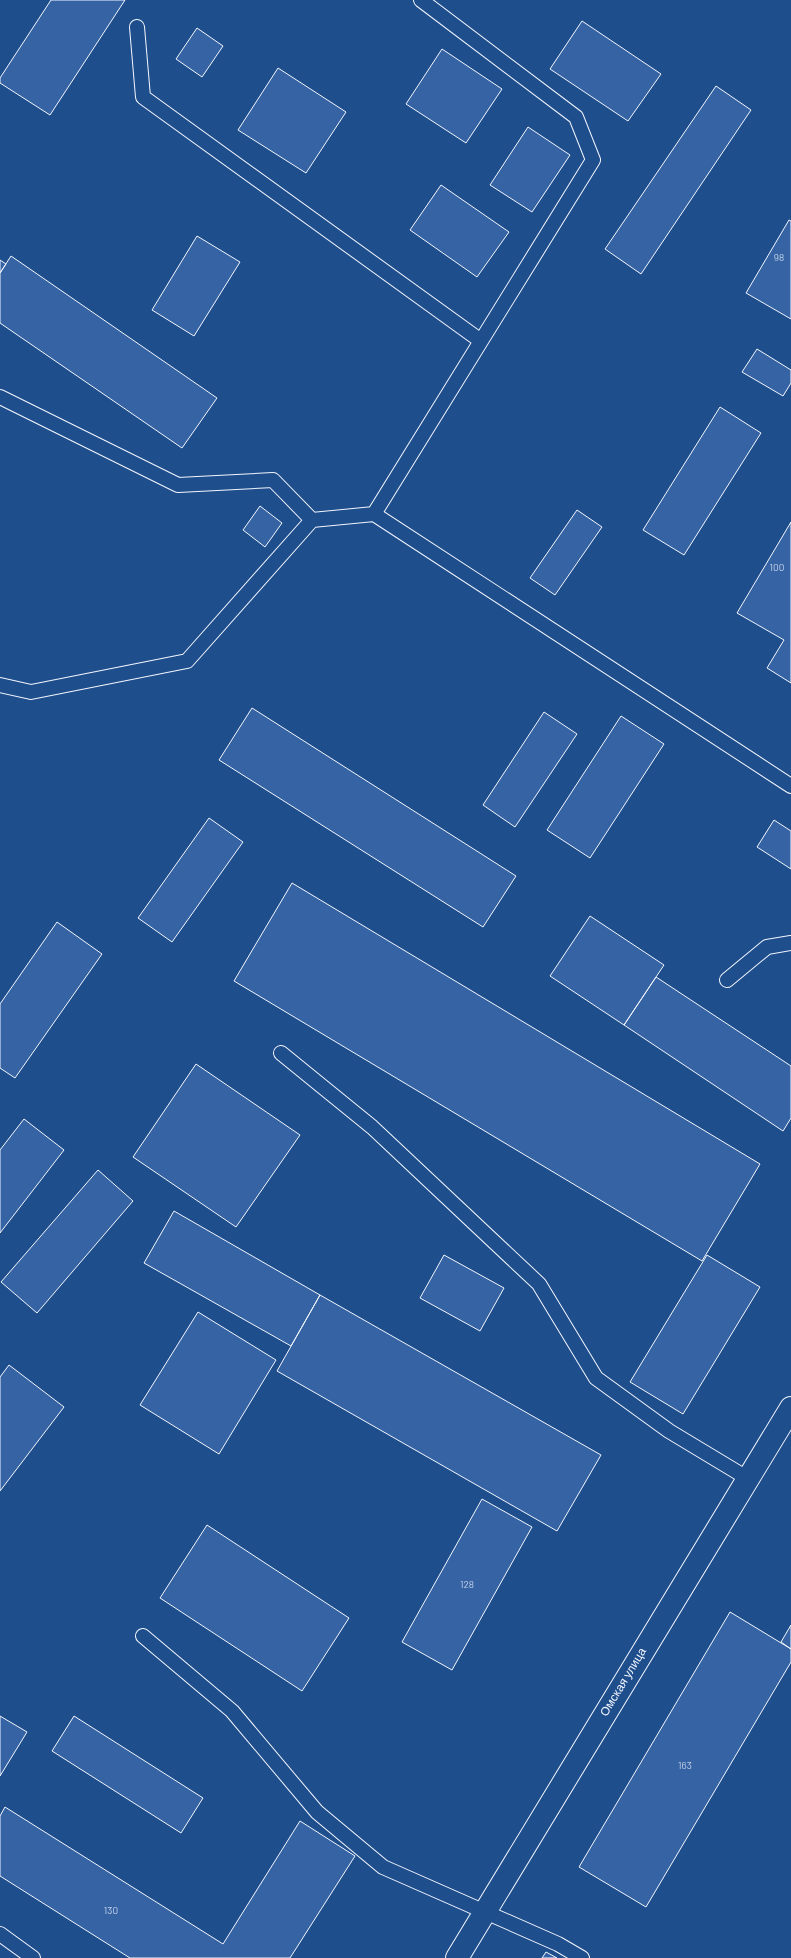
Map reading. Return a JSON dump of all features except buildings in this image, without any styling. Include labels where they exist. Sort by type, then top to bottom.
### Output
[{"type":"main road","name":"Омская улица","points":[[457,1958],[483,1912],[791,1408]]},
{"type":"lane","points":[[374,514],[593,160],[576,117],[421,0]]},
{"type":"lane","points":[[136,27],[143,97],[481,341]]},
{"type":"lane","points":[[0,397],[178,485],[273,480],[312,520]]},
{"type":"lane","points":[[0,685],[30,692],[187,661],[312,520],[374,514],[791,786]]},
{"type":"lane","points":[[727,980],[767,948],[791,943]]},
{"type":"lane","points":[[281,1053],[372,1127],[539,1284],[596,1378],[669,1432],[747,1478]]},
{"type":"lane","points":[[143,1636],[232,1711],[317,1812],[383,1867],[558,1944],[582,1958]]},
{"type":"lane","points":[[0,1934],[33,1958]]}]
